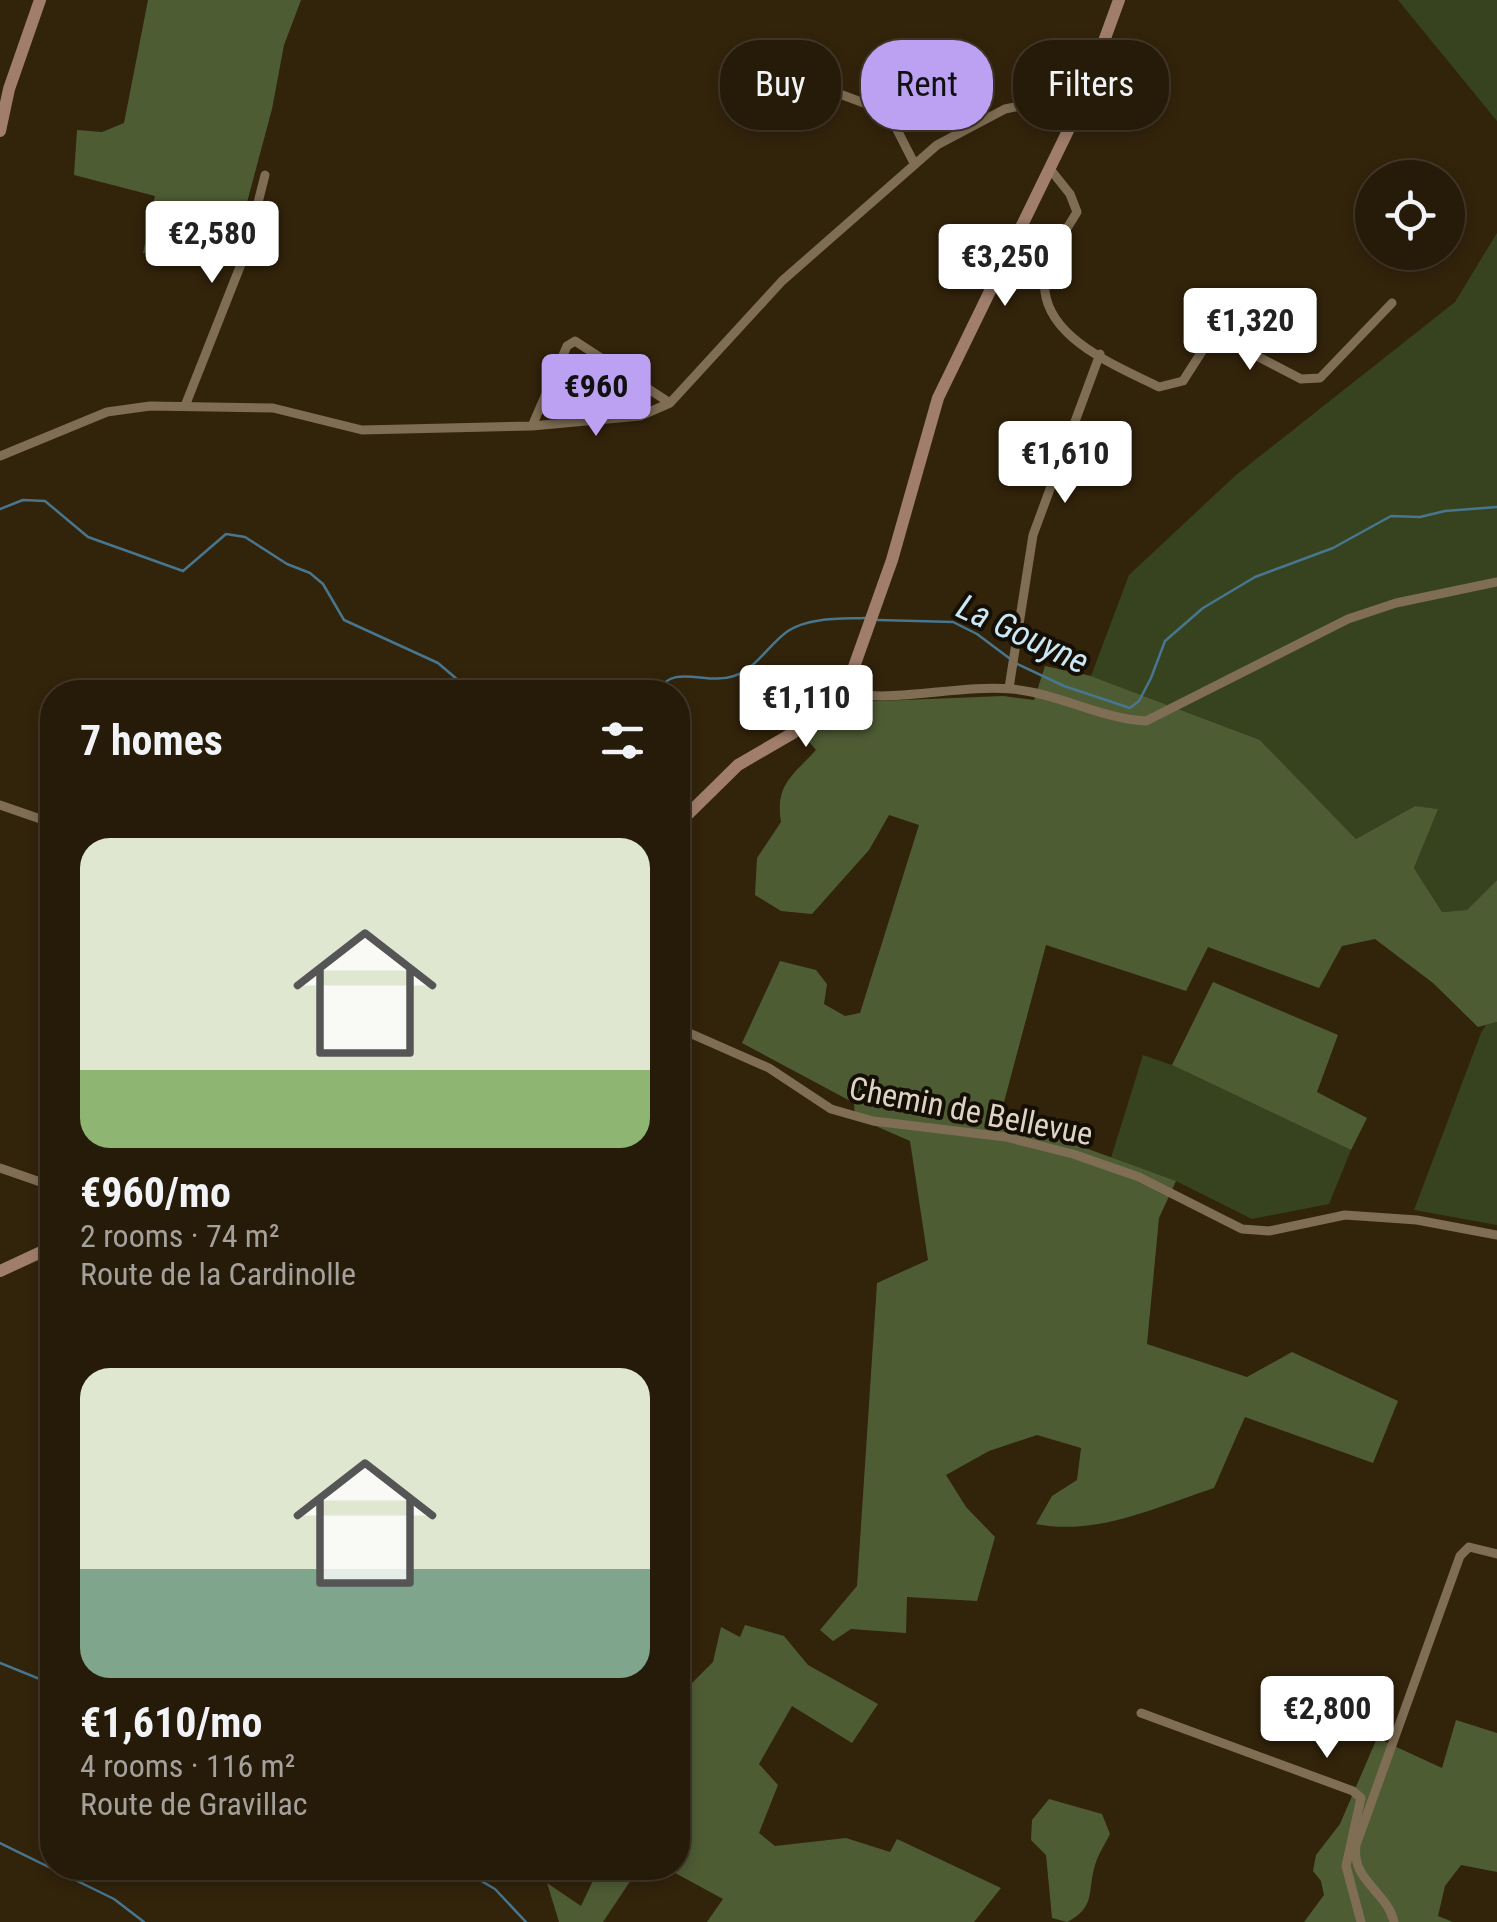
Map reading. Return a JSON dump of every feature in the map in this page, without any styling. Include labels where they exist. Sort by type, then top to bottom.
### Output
[{"type":"street","points":[[0,131],[40,0]]},
{"type":"street","points":[[1104,40],[1119,0]]},
{"type":"street","points":[[841,94],[888,112],[914,163]]},
{"type":"street","points":[[0,456],[118,410],[185,406],[273,408],[362,430],[532,426],[640,416],[670,402],[782,281],[914,163],[937,146],[1013,107]]},
{"type":"street","points":[[690,812],[738,765],[794,733],[842,692],[868,630],[938,398],[1069,130]]},
{"type":"street","points":[[1050,169],[1070,194],[1077,212],[1047,269],[1050,311],[1070,338],[1156,386],[1168,387],[1190,374],[1206,345],[1224,338],[1310,380],[1320,378],[1392,304]]},
{"type":"street","points":[[185,406],[245,254],[266,175]]},
{"type":"street","points":[[532,426],[567,346],[575,341],[670,402]]},
{"type":"street","points":[[1009,688],[1033,536],[1100,354]]},
{"type":"street","points":[[842,692],[1009,688],[1080,703],[1128,720],[1146,721],[1348,619],[1396,603],[1497,582]]},
{"type":"street","points":[[0,805],[40,819]]},
{"type":"street","name":"Chemin de Bellevue","points":[[690,1033],[768,1068],[846,1114],[1006,1137],[1072,1154],[1139,1177],[1242,1229],[1268,1231],[1346,1215],[1417,1220],[1497,1234]]},
{"type":"street","points":[[0,1168],[40,1182]]},
{"type":"street","points":[[0,1271],[40,1253]]},
{"type":"street","points":[[1394,1922],[1385,1904],[1358,1872],[1356,1845],[1460,1556],[1469,1547],[1497,1554]]},
{"type":"street","points":[[1141,1714],[1361,1798],[1346,1866],[1361,1922]]},
{"type":"green space","points":[[148,0],[301,0],[284,45],[272,109],[234,251],[143,253],[155,196],[74,175],[77,130],[102,132],[124,123]]},
{"type":"green space","points":[[1398,0],[1497,0],[1497,121]]},
{"type":"green space","points":[[1497,233],[1497,880],[1467,910],[1442,912],[1414,868],[1437,809],[1415,806],[1356,839],[1260,740],[1091,676],[1129,575],[1236,475],[1455,302]]},
{"type":"green space","points":[[1045,666],[1091,676],[1260,740],[1356,839],[1415,806],[1438,809],[1414,868],[1442,912],[1467,910],[1497,880],[1497,1022],[1478,1027],[1433,983],[1375,939],[1342,946],[1319,988],[1208,947],[1186,991],[1046,945],[1000,1117],[1176,1181],[1159,1218],[1147,1344],[1247,1377],[1292,1352],[1398,1401],[1373,1463],[1245,1417],[1214,1488],[1126,1518],[1082,1526],[1036,1524],[1052,1496],[1077,1480],[1081,1448],[1037,1435],[989,1451],[946,1475],[966,1507],[995,1537],[977,1601],[907,1597],[906,1633],[851,1629],[833,1641],[820,1630],[857,1586],[877,1283],[928,1260],[910,1141],[855,1117],[854,1103],[742,1043],[780,961],[816,970],[827,984],[824,1004],[845,1016],[860,1013],[919,825],[889,815],[869,850],[812,914],[781,911],[755,895],[757,858],[781,822],[781,799],[787,782],[816,750],[805,737],[834,708],[854,702],[1003,696],[1034,700]]},
{"type":"green space","points":[[1213,982],[1338,1035],[1317,1092],[1367,1118],[1351,1150],[1172,1065]]},
{"type":"green space","points":[[1497,1022],[1497,1225],[1414,1210],[1481,1033],[1486,1025]]},
{"type":"green space","points":[[1143,1055],[1351,1150],[1329,1204],[1252,1219],[1176,1181],[1111,1158]]},
{"type":"green space","points":[[745,1625],[784,1636],[808,1665],[878,1704],[852,1743],[792,1706],[759,1764],[778,1785],[759,1833],[775,1846],[846,1838],[890,1852],[897,1839],[1001,1888],[974,1922],[707,1922],[723,1899],[688,1880],[690,1685],[713,1662],[721,1627],[740,1637]]},
{"type":"green space","points":[[1456,1720],[1497,1733],[1497,1872],[1461,1865],[1445,1886],[1438,1916],[1453,1922],[1304,1922],[1324,1895],[1321,1881],[1313,1871],[1316,1855],[1340,1824],[1377,1738],[1442,1768]]},
{"type":"green space","points":[[1049,1799],[1102,1814],[1110,1834],[1095,1865],[1086,1905],[1067,1922],[1052,1918],[1046,1855],[1031,1840],[1032,1820]]},
{"type":"green space","points":[[593,1880],[631,1880],[603,1922],[559,1922],[547,1883],[581,1906]]},
{"type":"waterway","name":"La Gouyne","points":[[0,509],[23,500],[45,501],[88,537],[183,571],[226,534],[245,537],[287,564],[310,573],[323,584],[344,620],[438,663],[458,680]]},
{"type":"waterway","name":"La Gouyne","points":[[1015,663],[1064,686],[1130,708],[1139,701],[1165,641],[1203,608],[1255,577],[1333,548],[1391,516],[1420,517],[1497,507]]},
{"type":"waterway","name":"La Gouyne","points":[[669,680],[681,676],[734,676],[796,626],[865,618]]},
{"type":"waterway","name":"La Gouyne","points":[[878,620],[953,622],[1009,658]]},
{"type":"waterway","points":[[0,1663],[40,1679]]},
{"type":"waterway","points":[[0,1843],[40,1863]]},
{"type":"waterway","points":[[75,1880],[114,1899],[144,1922]]},
{"type":"waterway","points":[[480,1880],[495,1889],[526,1922]]}]
